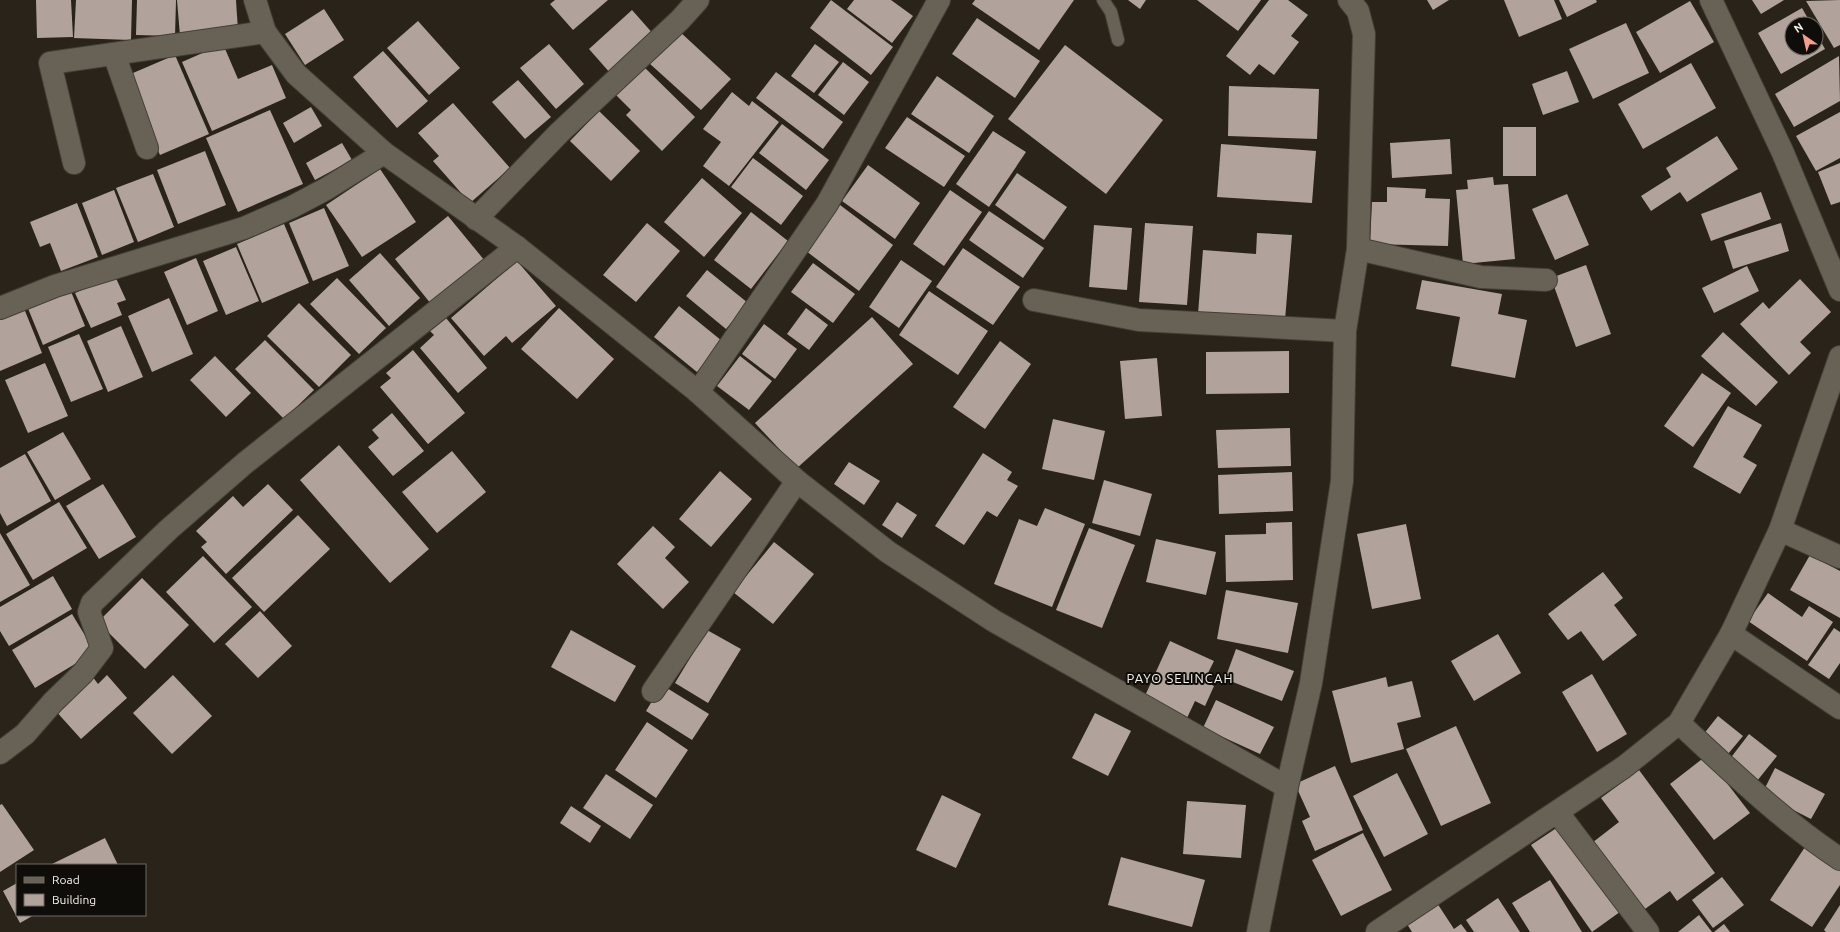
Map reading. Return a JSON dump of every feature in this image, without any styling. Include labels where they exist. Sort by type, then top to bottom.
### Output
[{"type":"street","points":[[255,0],[265,32],[296,74],[384,153],[517,247],[698,392],[797,481],[888,552],[994,621],[1287,787]]},
{"type":"street","points":[[476,219],[559,133],[680,20],[698,0]]},
{"type":"street","points":[[698,392],[827,204],[939,0]]},
{"type":"street","points":[[1258,932],[1287,787],[1311,683],[1342,482],[1345,331],[1358,249],[1364,34],[1358,11],[1349,0]]},
{"type":"street","points":[[1711,0],[1783,153],[1840,290]]},
{"type":"street","points":[[74,163],[50,63],[265,32]]},
{"type":"street","points":[[114,54],[147,148]]},
{"type":"street","points":[[0,308],[55,286],[244,228],[305,200],[384,153]]},
{"type":"street","points":[[0,754],[25,734],[53,702],[83,673],[102,648],[89,612],[92,603],[97,598],[168,530],[245,463],[517,247]]},
{"type":"street","points":[[1358,249],[1481,277],[1546,280]]},
{"type":"street","points":[[1034,300],[1139,320],[1345,331]]},
{"type":"street","points":[[1377,932],[1624,767],[1679,723],[1731,634],[1780,530],[1840,357]]},
{"type":"street","points":[[653,691],[797,481]]},
{"type":"street","points":[[1780,530],[1840,557]]},
{"type":"street","points":[[1731,634],[1840,708]]},
{"type":"street","points":[[1679,723],[1744,784],[1809,839],[1840,859]]},
{"type":"street","points":[[1558,812],[1648,932]]},
{"type":"lane","points":[[1103,0],[1111,12],[1118,40]]},
{"type":"building","points":[[36,0],[71,0],[73,37],[37,38]]},
{"type":"building","points":[[76,0],[132,0],[131,40],[74,38]]},
{"type":"building","points":[[137,0],[176,0],[175,36],[136,35]]},
{"type":"building","points":[[177,0],[236,0],[238,31],[180,36]]},
{"type":"building","points":[[555,0],[608,0],[573,30],[550,4]]},
{"type":"building","points":[[831,0],[893,47],[871,75],[810,28]]},
{"type":"building","points":[[854,0],[891,0],[913,16],[892,43],[847,9]]},
{"type":"building","points":[[975,0],[1074,0],[1039,50],[972,4]]},
{"type":"building","points":[[1128,0],[1146,0],[1140,9]]},
{"type":"building","points":[[1197,0],[1261,0],[1238,31]]},
{"type":"building","points":[[1269,0],[1288,0],[1308,15],[1291,36],[1299,42],[1274,75],[1259,64],[1250,75],[1226,56]]},
{"type":"building","points":[[1427,0],[1449,0],[1433,10]]},
{"type":"building","points":[[1504,0],[1554,0],[1562,19],[1519,37]]},
{"type":"building","points":[[1559,0],[1596,0],[1597,2],[1567,17]]},
{"type":"building","points":[[1752,0],[1784,0],[1761,14]]},
{"type":"building","points":[[1840,0],[1840,45],[1834,48],[1824,31],[1824,16],[1815,16],[1806,1]]},
{"type":"building","points":[[1690,1],[1714,42],[1660,73],[1636,32]]},
{"type":"building","points":[[1802,8],[1806,16],[1788,16]]},
{"type":"building","points":[[324,9],[344,40],[305,65],[285,34]]},
{"type":"building","points":[[632,10],[655,36],[611,74],[589,49]]},
{"type":"building","points":[[977,18],[1040,61],[1015,98],[952,54]]},
{"type":"building","points":[[1784,18],[1784,56],[1813,56],[1781,74],[1758,33]]},
{"type":"building","points":[[418,21],[460,68],[429,95],[387,48]]},
{"type":"building","points":[[1626,23],[1649,73],[1593,99],[1569,49]]},
{"type":"building","points":[[679,31],[731,79],[701,110],[649,63]]},
{"type":"building","points":[[223,44],[238,79],[272,65],[286,98],[212,131],[182,62]]},
{"type":"building","points":[[549,44],[584,84],[556,109],[520,68]]},
{"type":"building","points":[[815,44],[839,62],[814,93],[791,76]]},
{"type":"building","points":[[1065,45],[1163,120],[1106,194],[1008,119]]},
{"type":"building","points":[[383,51],[428,101],[397,128],[353,77]]},
{"type":"building","points":[[175,55],[209,134],[160,155],[126,76]]},
{"type":"building","points":[[1839,56],[1840,101],[1794,127],[1775,94]]},
{"type":"building","points":[[843,62],[869,82],[844,115],[818,95]]},
{"type":"building","points":[[1691,63],[1716,108],[1643,149],[1618,104]]},
{"type":"building","points":[[643,66],[695,117],[662,151],[626,115],[631,110],[615,94]]},
{"type":"building","points":[[1567,71],[1579,102],[1543,115],[1532,84]]},
{"type":"building","points":[[776,72],[843,122],[823,149],[756,98]]},
{"type":"building","points":[[937,76],[994,116],[969,153],[911,114]]},
{"type":"building","points":[[518,80],[551,117],[525,139],[492,102]]},
{"type":"building","points":[[1229,86],[1319,89],[1317,139],[1228,136]]},
{"type":"building","points":[[732,92],[749,106],[752,101],[779,122],[729,186],[703,166],[721,142],[703,129]]},
{"type":"building","points":[[453,103],[510,168],[470,203],[433,161],[439,156],[418,133]]},
{"type":"building","points":[[311,107],[322,126],[294,143],[283,123]]},
{"type":"building","points":[[270,110],[303,184],[238,212],[206,138]]},
{"type":"building","points":[[599,111],[640,151],[611,181],[570,141]]},
{"type":"building","points":[[1840,112],[1840,158],[1816,171],[1796,136]]},
{"type":"building","points":[[907,117],[965,156],[944,187],[885,148]]},
{"type":"building","points":[[782,124],[829,160],[806,190],[759,153]]},
{"type":"building","points":[[1503,127],[1536,127],[1536,176],[1503,176]]},
{"type":"building","points":[[993,131],[1026,152],[989,207],[956,184]]},
{"type":"building","points":[[1717,136],[1738,169],[1687,202],[1680,192],[1651,211],[1641,196],[1671,177],[1666,168]]},
{"type":"building","points":[[1450,139],[1452,174],[1392,178],[1390,143]]},
{"type":"building","points":[[342,143],[352,160],[315,180],[306,163]]},
{"type":"building","points":[[1221,144],[1316,151],[1312,203],[1217,197]]},
{"type":"building","points":[[205,151],[226,205],[178,224],[157,170]]},
{"type":"building","points":[[753,158],[803,196],[781,225],[731,187]]},
{"type":"building","points":[[1840,163],[1840,202],[1831,205],[1818,172]]},
{"type":"building","points":[[868,165],[920,203],[895,239],[842,201]]},
{"type":"building","points":[[380,169],[416,222],[362,257],[326,205]]},
{"type":"building","points":[[1017,173],[1067,207],[1044,240],[995,205]]},
{"type":"building","points":[[153,174],[174,227],[138,242],[116,188]]},
{"type":"building","points":[[1493,177],[1494,185],[1508,184],[1515,259],[1463,264],[1456,190],[1468,189],[1467,180]]},
{"type":"building","points":[[702,178],[742,213],[704,257],[664,222]]},
{"type":"building","points":[[1387,187],[1426,189],[1425,198],[1450,199],[1448,246],[1370,244],[1372,202],[1387,202]]},
{"type":"building","points":[[114,190],[134,242],[102,255],[82,203]]},
{"type":"building","points":[[950,190],[982,212],[944,266],[913,244]]},
{"type":"building","points":[[1761,192],[1771,219],[1711,241],[1701,214]]},
{"type":"building","points":[[1567,194],[1589,245],[1555,260],[1532,209]]},
{"type":"building","points":[[77,203],[98,257],[61,271],[50,243],[40,247],[30,222]]},
{"type":"building","points":[[840,205],[893,245],[859,291],[806,251]]},
{"type":"building","points":[[324,208],[349,266],[313,281],[289,223]]},
{"type":"building","points":[[989,211],[1044,248],[1023,278],[969,240]]},
{"type":"building","points":[[751,212],[788,241],[751,289],[714,260]]},
{"type":"building","points":[[448,216],[485,261],[431,304],[395,259]]},
{"type":"building","points":[[647,223],[680,251],[636,302],[603,275]]},
{"type":"building","points":[[1145,223],[1193,226],[1187,305],[1139,302]]},
{"type":"building","points":[[1781,223],[1789,251],[1733,269],[1724,241]]},
{"type":"building","points":[[284,224],[309,283],[262,303],[237,244]]},
{"type":"building","points":[[1094,225],[1132,228],[1127,290],[1089,287]]},
{"type":"building","points":[[1257,233],[1292,235],[1285,320],[1198,314],[1203,250],[1256,254]]},
{"type":"building","points":[[236,247],[259,301],[226,315],[203,261]]},
{"type":"building","points":[[963,248],[1020,287],[993,325],[936,287]]},
{"type":"building","points":[[380,253],[420,298],[389,326],[349,280]]},
{"type":"building","points":[[196,258],[218,311],[187,325],[164,272]]},
{"type":"building","points":[[901,260],[932,281],[899,328],[869,307]]},
{"type":"building","points":[[517,261],[556,306],[512,343],[506,336],[484,356],[451,318]]},
{"type":"building","points":[[813,263],[855,294],[833,323],[791,292]]},
{"type":"building","points":[[1586,265],[1611,334],[1576,347],[1551,278]]},
{"type":"building","points":[[1747,266],[1759,291],[1714,313],[1702,288]]},
{"type":"building","points":[[707,270],[748,303],[726,329],[686,296]]},
{"type":"building","points":[[115,276],[126,300],[117,303],[122,315],[91,328],[75,293]]},
{"type":"building","points":[[337,278],[386,328],[359,354],[310,304]]},
{"type":"building","points":[[1800,279],[1831,312],[1800,342],[1811,353],[1789,375],[1740,324],[1763,302],[1769,309]]},
{"type":"building","points":[[1422,280],[1502,294],[1498,314],[1527,320],[1515,378],[1451,366],[1460,317],[1416,309]]},
{"type":"building","points":[[70,289],[85,326],[43,345],[27,306]]},
{"type":"building","points":[[929,291],[988,331],[958,375],[899,335]]},
{"type":"building","points":[[169,298],[193,354],[152,372],[128,316]]},
{"type":"building","points":[[299,303],[351,355],[319,387],[267,336]]},
{"type":"building","points":[[23,306],[42,353],[0,371],[0,316]]},
{"type":"building","points":[[679,306],[722,341],[697,372],[654,337]]},
{"type":"building","points":[[559,308],[614,359],[577,399],[521,349]]},
{"type":"building","points":[[806,308],[828,325],[809,350],[787,334]]},
{"type":"building","points":[[872,317],[913,364],[797,468],[755,423]]},
{"type":"building","points":[[446,318],[487,368],[458,393],[420,348],[434,335],[430,331]]},
{"type":"building","points":[[764,324],[797,349],[775,379],[742,354]]},
{"type":"building","points":[[121,326],[143,377],[108,392],[87,341]]},
{"type":"building","points":[[1723,332],[1778,382],[1756,406],[1701,356]]},
{"type":"building","points":[[79,334],[103,389],[71,402],[48,347]]},
{"type":"building","points":[[265,340],[314,390],[284,419],[235,369]]},
{"type":"building","points":[[1000,341],[1031,364],[985,429],[953,407]]},
{"type":"building","points":[[413,350],[465,413],[428,444],[380,387],[391,378],[386,373]]},
{"type":"building","points":[[1289,351],[1289,393],[1206,394],[1206,352]]},
{"type":"building","points":[[215,356],[251,393],[226,417],[190,380]]},
{"type":"building","points":[[740,356],[772,381],[749,410],[717,386]]},
{"type":"building","points":[[1157,358],[1162,416],[1125,419],[1120,361]]},
{"type":"building","points":[[45,363],[68,416],[28,433],[5,380]]},
{"type":"building","points":[[1702,373],[1731,393],[1693,447],[1664,426]]},
{"type":"building","points":[[1728,406],[1762,425],[1743,457],[1757,465],[1740,494],[1693,467]]},
{"type":"building","points":[[392,413],[424,451],[393,476],[368,447],[379,438],[372,430]]},
{"type":"building","points":[[1053,419],[1105,431],[1094,480],[1042,469]]},
{"type":"building","points":[[1290,428],[1291,466],[1218,468],[1216,430]]},
{"type":"building","points":[[63,432],[91,479],[55,500],[27,452]]},
{"type":"building","points":[[339,445],[429,549],[390,583],[300,480]]},
{"type":"building","points":[[452,451],[486,492],[437,533],[402,492]]},
{"type":"building","points":[[983,453],[1012,472],[1007,480],[1018,486],[997,517],[987,511],[964,545],[935,526]]},
{"type":"building","points":[[25,454],[51,501],[7,526],[0,513],[0,468]]},
{"type":"building","points":[[849,462],[880,481],[864,505],[834,484]]},
{"type":"building","points":[[720,471],[752,499],[711,547],[679,519]]},
{"type":"building","points":[[1292,472],[1293,511],[1219,514],[1218,475]]},
{"type":"building","points":[[1104,480],[1152,494],[1140,536],[1092,523]]},
{"type":"building","points":[[103,484],[136,537],[99,559],[66,506]]},
{"type":"building","points":[[268,484],[293,510],[226,574],[201,547],[207,542],[196,531],[233,496],[243,507]]},
{"type":"building","points":[[59,502],[87,548],[33,580],[6,534]]},
{"type":"building","points":[[897,502],[917,515],[902,538],[882,525]]},
{"type":"building","points":[[1045,508],[1085,524],[1052,607],[994,584],[1019,519],[1037,526]]},
{"type":"building","points":[[298,515],[330,549],[264,612],[232,578]]},
{"type":"building","points":[[1292,522],[1293,580],[1226,582],[1225,535],[1266,534],[1266,523]]},
{"type":"building","points":[[1406,524],[1421,599],[1372,609],[1357,534]]},
{"type":"building","points":[[653,526],[675,547],[665,558],[689,582],[663,609],[617,564]]},
{"type":"building","points":[[1089,528],[1135,545],[1102,628],[1056,610]]},
{"type":"building","points":[[0,533],[30,585],[0,602]]},
{"type":"building","points":[[1156,539],[1216,552],[1206,595],[1146,582]]},
{"type":"building","points":[[774,542],[814,574],[773,624],[733,592]]},
{"type":"building","points":[[1810,555],[1840,571],[1840,618],[1790,590]]},
{"type":"building","points":[[203,556],[252,607],[214,643],[166,592]]},
{"type":"building","points":[[1603,572],[1623,598],[1614,605],[1637,635],[1603,661],[1581,631],[1568,640],[1548,614]]},
{"type":"building","points":[[53,576],[72,609],[9,646],[0,631],[0,607]]},
{"type":"building","points":[[142,578],[189,625],[145,669],[98,622]]},
{"type":"building","points":[[1226,590],[1298,603],[1288,653],[1217,639]]},
{"type":"building","points":[[1768,593],[1802,617],[1809,606],[1833,622],[1807,661],[1748,621]]},
{"type":"building","points":[[260,611],[292,646],[258,678],[225,644]]},
{"type":"building","points":[[72,614],[95,652],[35,688],[12,650]]},
{"type":"building","points":[[1834,628],[1840,632],[1840,663],[1829,679],[1808,665]]},
{"type":"building","points":[[571,630],[636,666],[615,702],[551,667]]},
{"type":"building","points":[[707,630],[741,649],[708,703],[675,683]]},
{"type":"building","points":[[1498,634],[1521,673],[1474,701],[1451,661]]},
{"type":"building","points":[[1170,641],[1214,661],[1204,681],[1214,686],[1205,706],[1195,701],[1187,718],[1144,698]]},
{"type":"building","points":[[1236,649],[1294,671],[1282,701],[1225,679]]},
{"type":"building","points":[[1592,674],[1627,734],[1597,752],[1562,692]]},
{"type":"building","points":[[107,675],[127,698],[81,739],[54,709],[92,676],[98,684]]},
{"type":"building","points":[[173,675],[212,716],[172,754],[133,713]]},
{"type":"building","points":[[1386,677],[1388,687],[1412,681],[1421,717],[1397,723],[1404,749],[1351,763],[1332,691]]},
{"type":"building","points":[[662,685],[709,714],[692,740],[646,711]]},
{"type":"building","points":[[1216,700],[1274,727],[1260,754],[1203,728]]},
{"type":"building","points":[[1095,713],[1131,731],[1108,776],[1072,758]]},
{"type":"building","points":[[1718,716],[1743,736],[1723,760],[1699,740]]},
{"type":"building","points":[[647,722],[688,750],[656,798],[615,770]]},
{"type":"building","points":[[1456,726],[1491,803],[1441,826],[1406,749]]},
{"type":"building","points":[[1749,734],[1777,756],[1753,786],[1726,764]]},
{"type":"building","points":[[1706,756],[1750,813],[1714,840],[1670,784]]},
{"type":"building","points":[[1335,766],[1363,830],[1315,851],[1302,821],[1310,817],[1295,784]]},
{"type":"building","points":[[1775,768],[1825,794],[1811,819],[1762,794]]},
{"type":"building","points":[[1639,770],[1715,873],[1677,901],[1670,891],[1638,914],[1588,846],[1619,822],[1601,798]]},
{"type":"building","points":[[1397,773],[1428,834],[1384,857],[1353,796]]},
{"type":"building","points":[[606,774],[653,805],[630,839],[583,808]]},
{"type":"building","points":[[942,795],[981,814],[956,868],[916,850]]},
{"type":"building","points":[[1187,801],[1246,805],[1241,858],[1183,854]]},
{"type":"building","points":[[2,804],[34,850],[0,872],[0,805]]},
{"type":"building","points":[[571,806],[601,826],[590,843],[560,823]]},
{"type":"building","points":[[1564,823],[1624,909],[1592,932],[1531,845]]},
{"type":"building","points":[[1363,833],[1392,890],[1341,916],[1312,860]]},
{"type":"building","points":[[105,838],[118,864],[52,864]]},
{"type":"building","points":[[1805,847],[1840,869],[1840,885],[1812,927],[1770,900]]},
{"type":"building","points":[[1121,857],[1205,880],[1192,927],[1108,905]]},
{"type":"building","points":[[1722,877],[1744,905],[1713,928],[1692,900]]},
{"type":"building","points":[[1550,880],[1582,932],[1530,932],[1512,903]]},
{"type":"building","points":[[16,884],[16,915],[3,891]]},
{"type":"building","points":[[1498,898],[1520,932],[1474,932],[1466,920]]},
{"type":"building","points":[[1437,903],[1454,929],[1461,924],[1467,932],[1412,932],[1407,924]]},
{"type":"building","points":[[1840,905],[1840,932],[1826,932],[1824,930]]},
{"type":"building","points":[[1699,915],[1712,932],[1678,932]]},
{"type":"building","points":[[16,916],[32,916],[20,923]]},
{"type":"building","points":[[1724,924],[1730,932],[1714,932]]},
{"type":"district","name":"PAYO SELINCAH","points":[[1180,678]]}]
